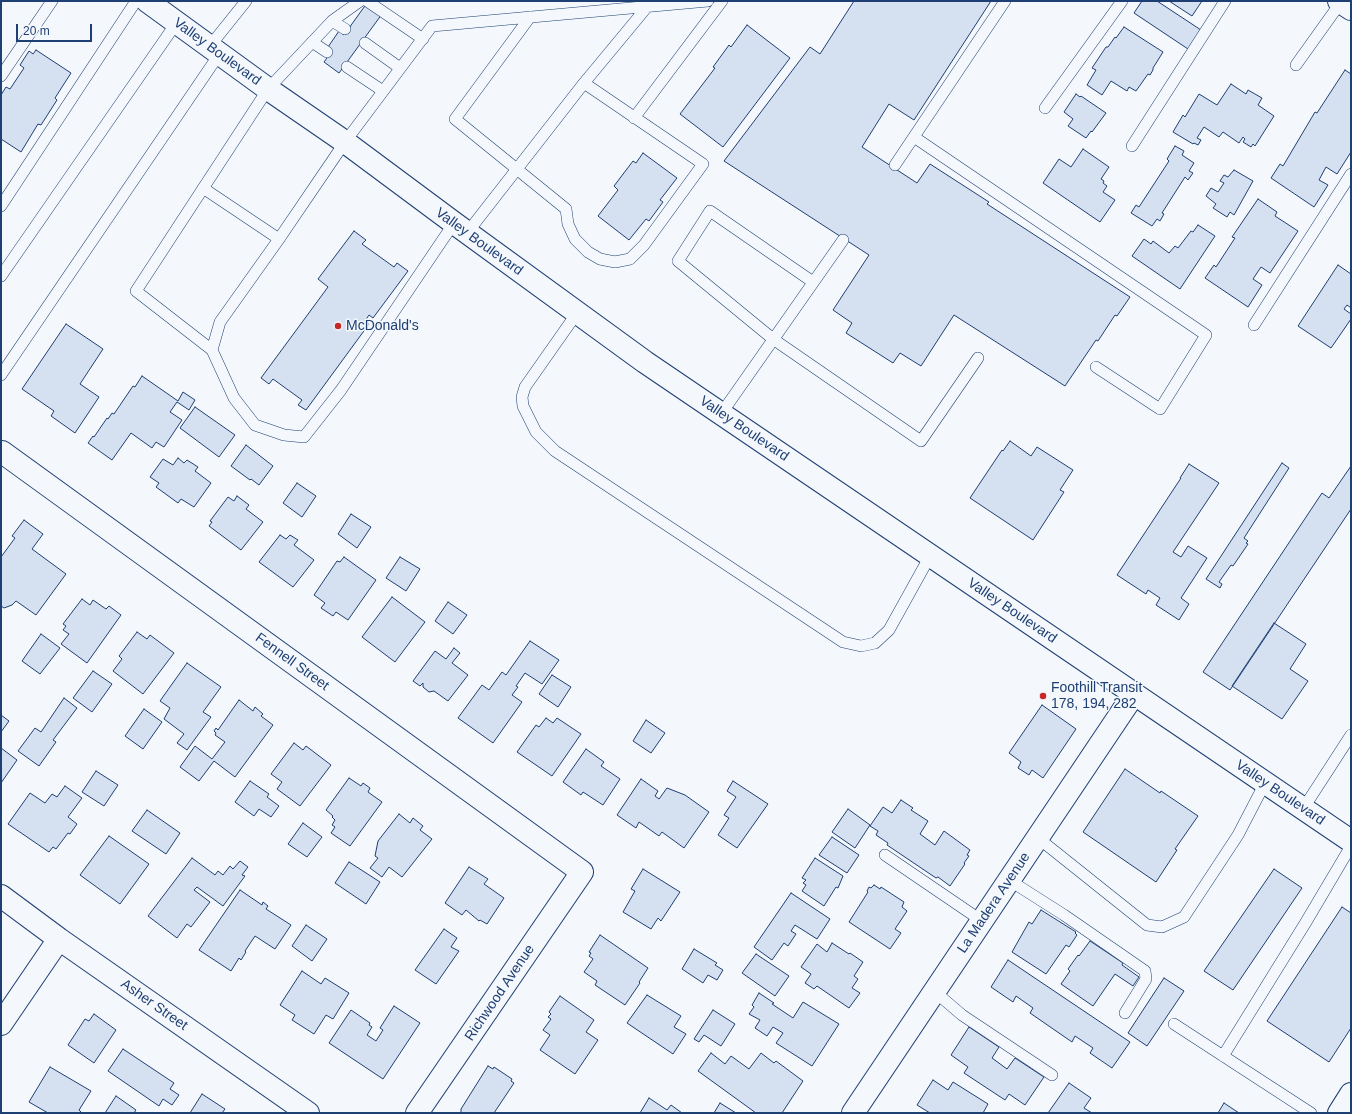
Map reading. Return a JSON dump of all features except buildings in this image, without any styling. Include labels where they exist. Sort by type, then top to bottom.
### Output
[{"type":"street","name":"Valley Boulevard","points":[[147,1],[345,142],[460,228],[645,362],[1351,841]]},
{"type":"street","name":"Fennell Street","points":[[2,452],[582,872]]},
{"type":"street","name":"La Madera Avenue","points":[[853,1113],[1134,694]]},
{"type":"street","name":"Richwood Avenue","points":[[417,1113],[582,872]]},
{"type":"street","name":"Asher Street","points":[[1,896],[308,1113]]},
{"type":"street","points":[[1,1024],[59,938]]},
{"type":"street","points":[[1339,1113],[1351,1094]]},
{"type":"lane","points":[[1,76],[52,1]]},
{"type":"lane","points":[[1,206],[136,1]]},
{"type":"lane","points":[[1,375],[246,1]]},
{"type":"lane","points":[[360,1],[332,21],[268,88],[136,291],[212,350],[234,398],[254,425],[284,435],[304,436],[341,390],[460,228],[517,169],[584,83],[647,7]]},
{"type":"lane","points":[[367,1],[422,39]]},
{"type":"lane","points":[[212,350],[220,322],[345,142],[432,26],[708,1]]},
{"type":"lane","points":[[634,118],[722,1]]},
{"type":"lane","points":[[895,165],[1005,1]]},
{"type":"lane","points":[[1045,108],[1122,1]]},
{"type":"lane","points":[[1132,146],[1225,1]]},
{"type":"lane","points":[[1296,65],[1344,4]]},
{"type":"lane","points":[[530,17],[455,119],[566,209],[568,224],[575,239],[588,252],[600,259],[615,262],[630,259],[644,244],[703,164],[584,83]]},
{"type":"lane","points":[[332,21],[345,29]]},
{"type":"lane","points":[[1,276],[176,22]]},
{"type":"lane","points":[[312,42],[327,52]]},
{"type":"lane","points":[[365,43],[400,68]]},
{"type":"lane","points":[[347,67],[383,91]]},
{"type":"lane","points":[[914,137],[1206,335],[1160,409],[1096,367]]},
{"type":"lane","points":[[1254,325],[1351,174]]},
{"type":"lane","points":[[204,188],[279,239]]},
{"type":"lane","points":[[813,282],[710,211],[678,261],[773,339],[921,441],[978,358]]},
{"type":"lane","points":[[721,414],[843,240]]},
{"type":"lane","points":[[577,313],[525,387],[522,398],[523,406],[536,432],[555,451],[843,642],[861,646],[875,642],[889,630],[930,556]]},
{"type":"lane","points":[[1302,808],[1351,735]]},
{"type":"lane","points":[[1038,838],[1147,925],[1162,927],[1184,917],[1238,835],[1265,783]]},
{"type":"lane","points":[[1223,1056],[1351,846]]},
{"type":"lane","points":[[885,855],[982,921]]},
{"type":"lane","points":[[1009,880],[1064,915],[1145,971],[1146,979],[1125,1013]]},
{"type":"lane","points":[[934,992],[962,1015],[1052,1076]]},
{"type":"lane","points":[[1174,1024],[1311,1113]]},
{"type":"place","name":"McDonald's","points":[[338,326]]},
{"type":"place","name":"Foothill Transit 178, 194, 282","points":[[1043,696]]}]
